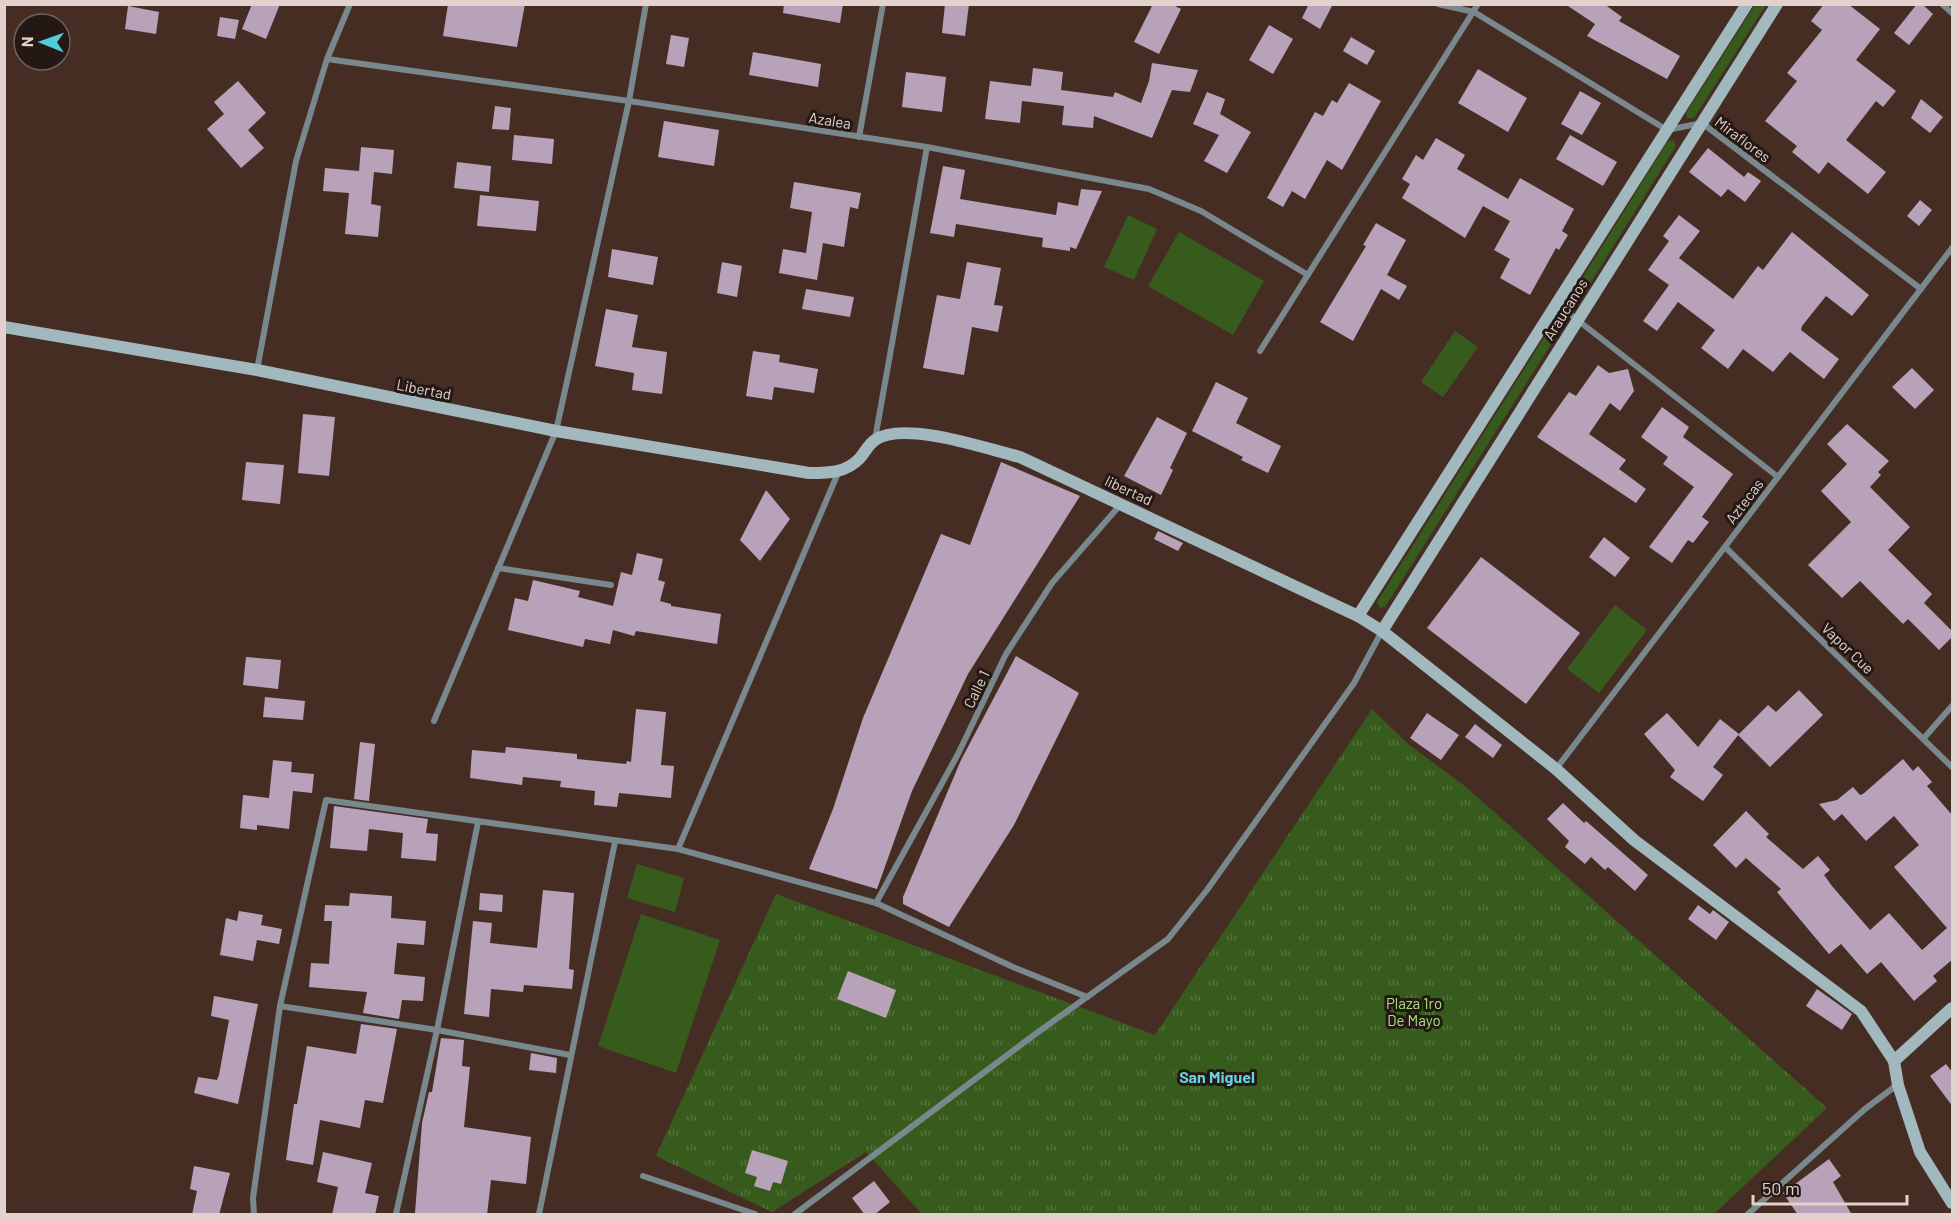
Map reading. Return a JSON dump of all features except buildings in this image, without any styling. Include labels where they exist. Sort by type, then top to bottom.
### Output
[{"type":"main road","name":"Araucanos","points":[[1358,616],[1747,4]]},
{"type":"main road","name":"Araucanos","points":[[1382,632],[1577,318],[1777,4]]},
{"type":"main road","name":"Libertad","points":[[4,327],[257,370],[556,431],[809,473],[838,472]]},
{"type":"main road","name":"libertad","points":[[875,440],[894,433],[965,443],[1020,457],[1358,616],[1382,632],[1556,769],[1634,840],[1861,1011],[1894,1061]]},
{"type":"main road","points":[[838,472],[857,461],[875,440]]},
{"type":"main road","points":[[1953,1008],[1894,1061],[1898,1085],[1920,1152],[1953,1203]]},
{"type":"street","points":[[257,370],[296,161],[327,59],[350,4]]},
{"type":"street","points":[[434,721],[556,431],[629,101],[646,4]]},
{"type":"street","points":[[859,137],[883,4]]},
{"type":"street","points":[[1438,4],[1474,12],[1667,130]]},
{"type":"street","points":[[1260,351],[1478,4]]},
{"type":"street","points":[[1942,4],[1953,13]]},
{"type":"street","name":"Azalea","points":[[327,59],[629,101],[927,147],[1149,189],[1201,210],[1308,275]]},
{"type":"street","name":"Miraflores","points":[[1667,130],[1702,123],[1921,289]]},
{"type":"street","points":[[875,440],[927,147]]},
{"type":"street","name":"Aztecas","points":[[1556,769],[1953,248]]},
{"type":"street","points":[[1557,304],[1778,477]]},
{"type":"street","points":[[678,849],[838,472]]},
{"type":"street","name":"Calle 1","points":[[876,903],[958,754],[1006,654],[1052,583],[1122,503]]},
{"type":"street","name":"Vapor Cue","points":[[1725,547],[1953,767]]},
{"type":"street","points":[[498,568],[611,585]]},
{"type":"street","points":[[795,1215],[1168,939],[1207,890],[1353,683],[1382,632]]},
{"type":"street","points":[[1924,738],[1953,706]]},
{"type":"street","points":[[254,1215],[254,1198],[280,1006],[326,800],[678,849],[876,903],[1013,967],[1087,997]]},
{"type":"street","points":[[396,1215],[437,1030],[478,822]]},
{"type":"street","points":[[539,1215],[615,842]]},
{"type":"street","points":[[280,1006],[437,1030],[570,1055]]},
{"type":"street","points":[[1748,1215],[1865,1109],[1898,1085]]},
{"type":"street","points":[[643,1176],[755,1215]]},
{"type":"green space","points":[[1755,5],[1766,5],[1694,118],[1687,118],[1686,113]]},
{"type":"green space","points":[[1673,140],[1676,146],[1581,298],[1576,299],[1573,293],[1668,141]]},
{"type":"green space","points":[[1128,215],[1157,229],[1134,280],[1104,267]]},
{"type":"green space","points":[[1179,232],[1264,281],[1233,335],[1148,286]]},
{"type":"green space","points":[[1557,324],[1560,330],[1385,607],[1380,608],[1377,602],[1552,325]]},
{"type":"green space","points":[[1455,331],[1478,347],[1443,397],[1421,382]]},
{"type":"green space","points":[[1615,605],[1647,630],[1599,693],[1567,669]]},
{"type":"green space","name":"Plaza 1ro De Mayo","points":[[1372,709],[1408,744],[1466,787],[1827,1108],[1714,1214],[922,1214],[866,1152],[772,1212],[656,1156],[776,894],[1155,1035]]},
{"type":"green space","points":[[637,864],[684,878],[675,912],[627,898]]},
{"type":"green space","points":[[641,914],[720,940],[676,1073],[598,1046]]},
{"type":"district","name":"San Miguel","points":[[1217,1076]]}]
